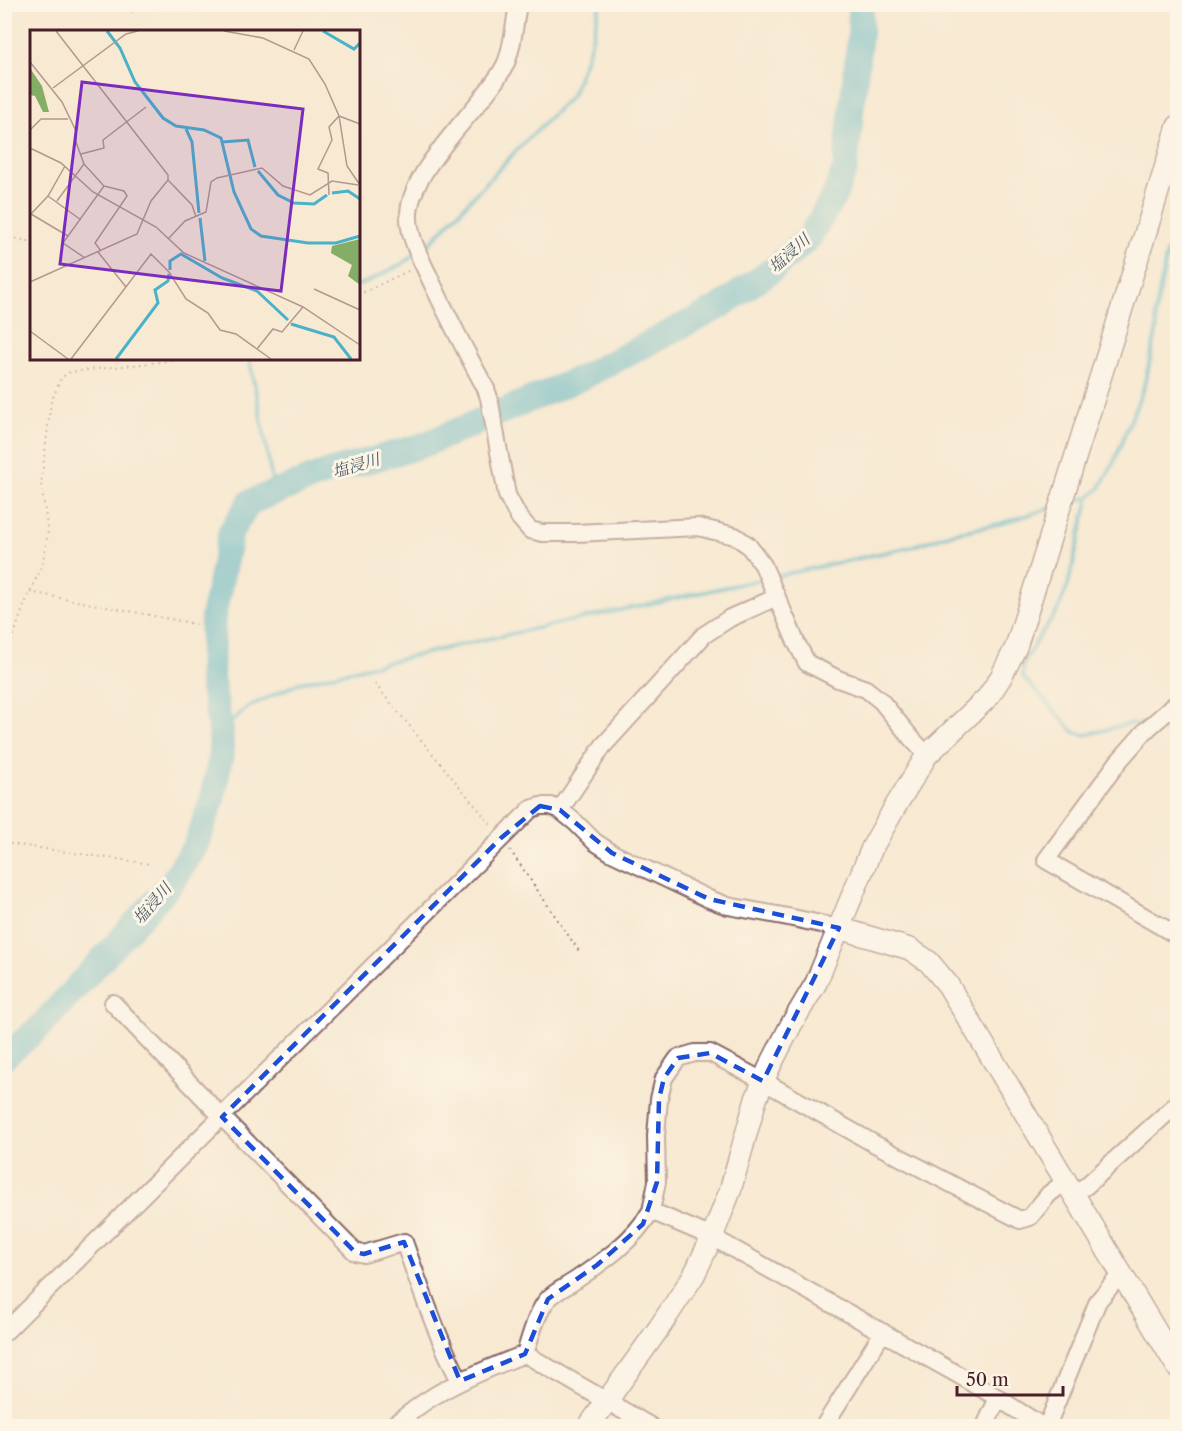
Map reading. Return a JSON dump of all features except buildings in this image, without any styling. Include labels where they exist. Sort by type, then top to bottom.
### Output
[{"type":"street","points":[[518,4],[505,66],[427,166],[414,195],[409,218],[412,236],[424,264],[489,398],[507,495],[518,516],[530,530],[542,533],[698,527],[735,536],[748,545],[763,564],[807,663],[838,680],[866,689],[881,701],[927,755]]},
{"type":"street","points":[[589,1426],[694,1275],[730,1191],[763,1081],[791,1025],[816,984],[872,848],[927,755],[988,697],[1016,647],[1178,126]]},
{"type":"street","points":[[560,810],[603,746],[704,635],[730,618],[777,597]]},
{"type":"street","points":[[1178,702],[1152,724],[1118,762],[1046,860],[1178,936]]},
{"type":"street","points":[[4,1333],[531,809],[551,806],[576,823],[595,843],[709,899],[728,906],[788,916],[839,928],[910,949],[929,962],[948,985],[1178,1368]]},
{"type":"street","points":[[113,1003],[355,1252],[364,1254],[404,1242],[436,1329],[460,1381]]},
{"type":"street","points":[[525,1354],[539,1314],[548,1299],[624,1244],[643,1224],[651,1211],[657,1182],[656,1136],[659,1099],[664,1078],[678,1058],[695,1053],[710,1053],[873,1143],[1020,1220],[1030,1217],[1049,1194],[1086,1186],[1178,1103]]},
{"type":"street","points":[[651,1211],[712,1237],[883,1332],[1042,1426]]},
{"type":"street","points":[[1047,1426],[1098,1301],[1121,1274]]},
{"type":"street","points":[[824,1426],[883,1332]]},
{"type":"street","points":[[391,1426],[426,1401],[460,1381],[525,1354]]},
{"type":"street","points":[[525,1354],[650,1426]]},
{"type":"street","points":[[985,1426],[998,1398]]},
{"type":"path","points":[[96,4],[134,12]]},
{"type":"path","points":[[4,236],[30,242]]},
{"type":"path","points":[[360,294],[424,264]]},
{"type":"path","points":[[4,664],[23,608],[43,563],[48,532],[41,484],[51,402],[61,378],[70,372],[177,360]]},
{"type":"path","points":[[30,592],[201,625]]},
{"type":"path","points":[[375,684],[501,838],[580,954]]},
{"type":"path","points":[[4,843],[151,864]]},
{"type":"highlighted area","points":[[540,806],[560,810],[612,853],[709,899],[839,928],[763,1081],[710,1053],[678,1058],[664,1078],[659,1099],[657,1182],[643,1224],[597,1265],[548,1299],[525,1354],[460,1381],[404,1242],[364,1254],[355,1252],[222,1117],[501,838]]},
{"type":"waterway","points":[[360,284],[402,264],[430,243],[572,95],[590,47],[600,4]]},
{"type":"waterway","name":"塩浸川","points":[[4,1057],[39,1028],[169,886],[196,845],[212,800],[221,755],[221,731],[211,679],[213,617],[231,531],[250,502],[325,473],[421,446],[583,377],[719,307],[775,268],[809,238],[834,196],[845,169],[860,34],[861,4]]},
{"type":"waterway","points":[[1067,503],[1089,497],[1099,489],[1113,464],[1144,387],[1157,328],[1155,315],[1167,252],[1178,222]]},
{"type":"waterway","points":[[249,360],[274,492]]},
{"type":"waterway","points":[[1089,497],[1068,585],[1058,610],[1038,638],[1023,665],[1023,677],[1074,732],[1085,735],[1124,725],[1145,723]]},
{"type":"waterway","points":[[221,731],[248,707],[299,683],[460,645],[910,547],[954,533],[999,524],[1053,507]]},
{"type":"waterway","points":[[1155,727],[1163,730],[1178,730]]}]
